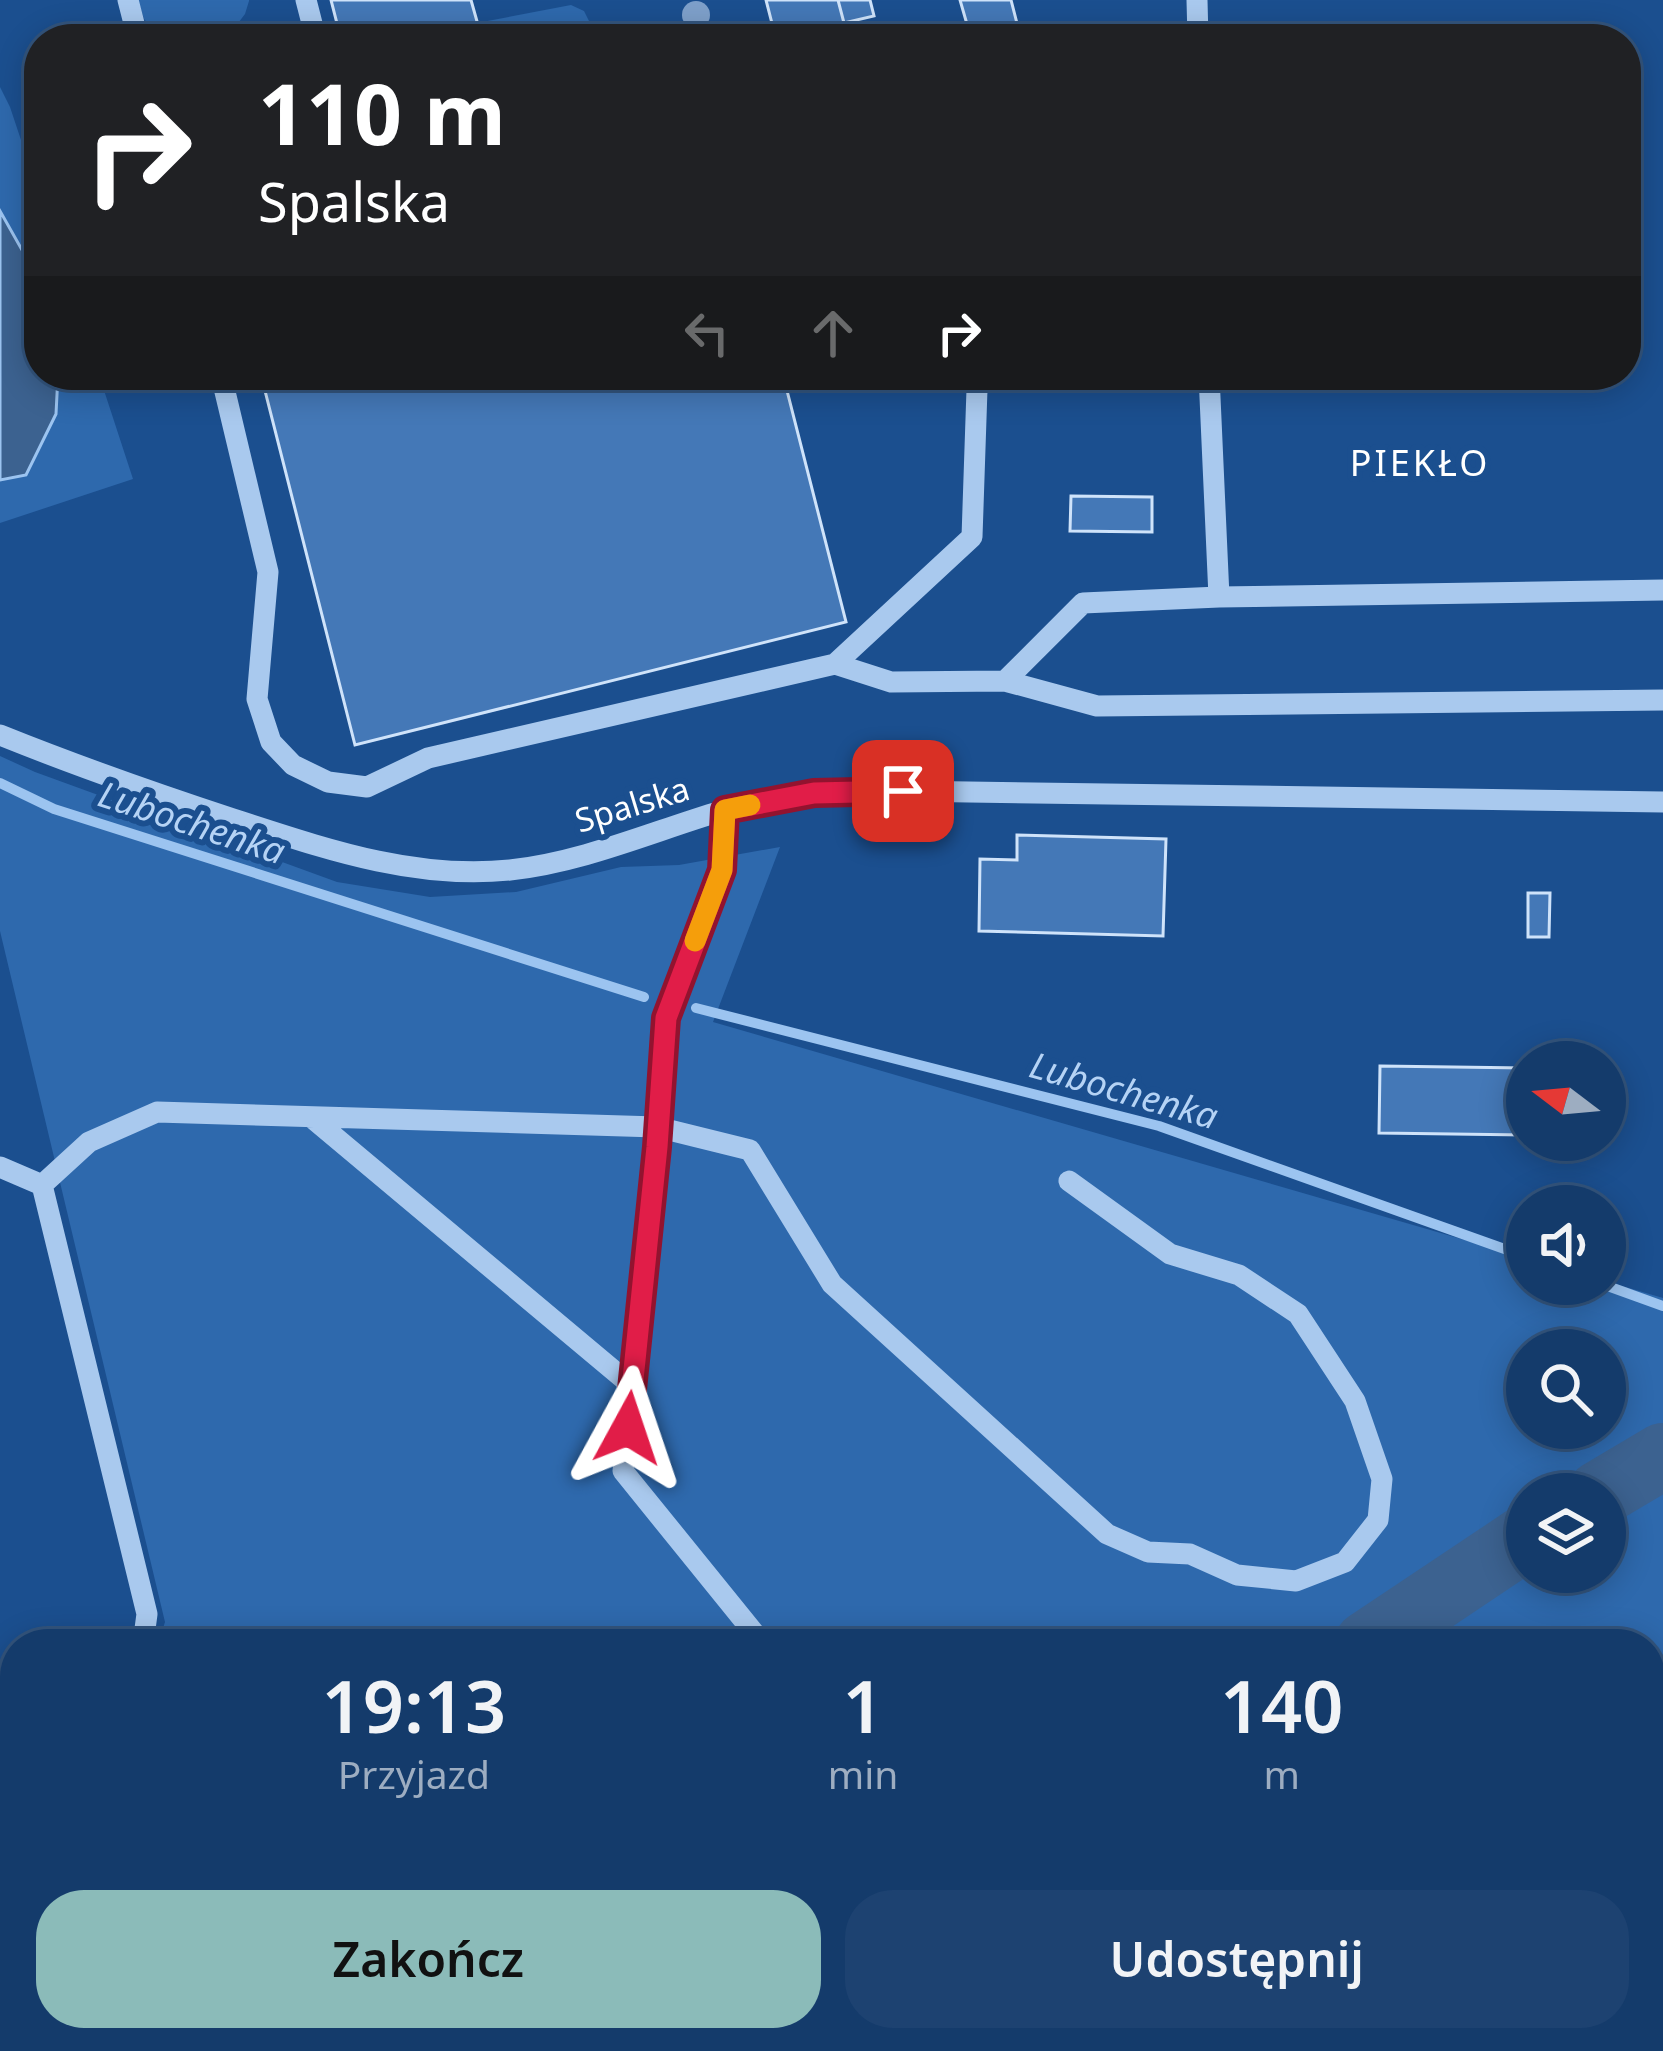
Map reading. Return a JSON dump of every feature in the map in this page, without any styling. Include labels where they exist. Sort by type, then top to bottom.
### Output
[{"type":"lane","points":[[225,390],[268,572],[256,699],[271,742],[293,766],[328,782],[367,788],[428,758],[836,664],[972,537],[977,390]]},
{"type":"lane","points":[[1210,390],[1220,597]]},
{"type":"lane","points":[[1005,681],[1084,603],[1663,590]]},
{"type":"lane","points":[[836,664],[891,682],[1005,681],[1097,706],[1663,700]]},
{"type":"lane","name":"Spalska","points":[[0,735],[101,776],[350,857],[431,871],[510,870],[611,848],[725,810],[814,793],[1663,802]]},
{"type":"lane","points":[[725,810],[722,870],[666,1018],[623,1471],[751,1629]]},
{"type":"lane","points":[[42,1185],[89,1142],[157,1112],[657,1127],[750,1150],[832,1284],[1107,1534],[1148,1552],[1190,1554],[1238,1575],[1296,1581],[1345,1562],[1378,1520],[1382,1479],[1355,1401],[1298,1314],[1239,1274],[1170,1253],[1069,1181]]},
{"type":"lane","points":[[311,1117],[631,1385]]},
{"type":"lane","points":[[0,1167],[42,1185]]},
{"type":"lane","points":[[42,1185],[147,1614],[145,1629]]},
{"type":"shaded area","points":[[138,0],[249,0],[237,24],[148,24]]},
{"type":"shaded area","points":[[571,5],[584,11],[590,24],[477,24]]},
{"type":"shaded area","points":[[0,87],[24,149],[24,390],[104,390],[133,479],[0,523]]},
{"type":"shaded area","points":[[0,211],[24,253],[24,390],[57,390],[56,414],[26,475],[0,480]]},
{"type":"shaded area","points":[[0,756],[337,882],[430,897],[516,892],[621,867],[679,865],[780,847],[713,1022],[1506,1252],[1506,1305],[1626,1305],[1626,1287],[1663,1298],[1663,1629],[163,1629],[165,1622],[0,931]]},
{"type":"building","points":[[331,0],[471,0],[478,24],[337,24]]},
{"type":"building","points":[[766,0],[838,0],[844,23],[840,24],[772,24]]},
{"type":"building","points":[[838,0],[870,0],[874,16],[844,23]]},
{"type":"building","points":[[960,0],[1011,0],[1017,24],[967,24]]},
{"type":"building","points":[[265,390],[787,390],[846,622],[355,745]]},
{"type":"building","points":[[1071,496],[1152,497],[1152,532],[1070,531]]},
{"type":"building","points":[[1017,835],[1166,839],[1163,936],[979,931],[980,859],[1017,860]]},
{"type":"building","points":[[1528,893],[1550,893],[1549,937],[1528,937]]},
{"type":"building","points":[[1380,1066],[1506,1068],[1506,1135],[1379,1133]]},
{"type":"waterway","name":"Lubochenka","points":[[0,783],[54,809],[644,997]]},
{"type":"waterway","name":"Lubochenka","points":[[696,1008],[1159,1126],[1506,1250]]},
{"type":"waterway","name":"Lubochenka","points":[[1626,1293],[1663,1306]]},
{"type":"waterway","points":[[1626,1478],[1663,1456]]},
{"type":"waterway","points":[[1389,1629],[1506,1551]]},
{"type":"slow traffic","points":[[695,941],[722,870],[725,810],[750,805]]},
{"type":"district","name":"PIEKŁO","points":[[1420,462]]},
{"type":"route","points":[[628,1428],[666,1018],[722,870],[725,810],[814,793],[903,791]]}]
